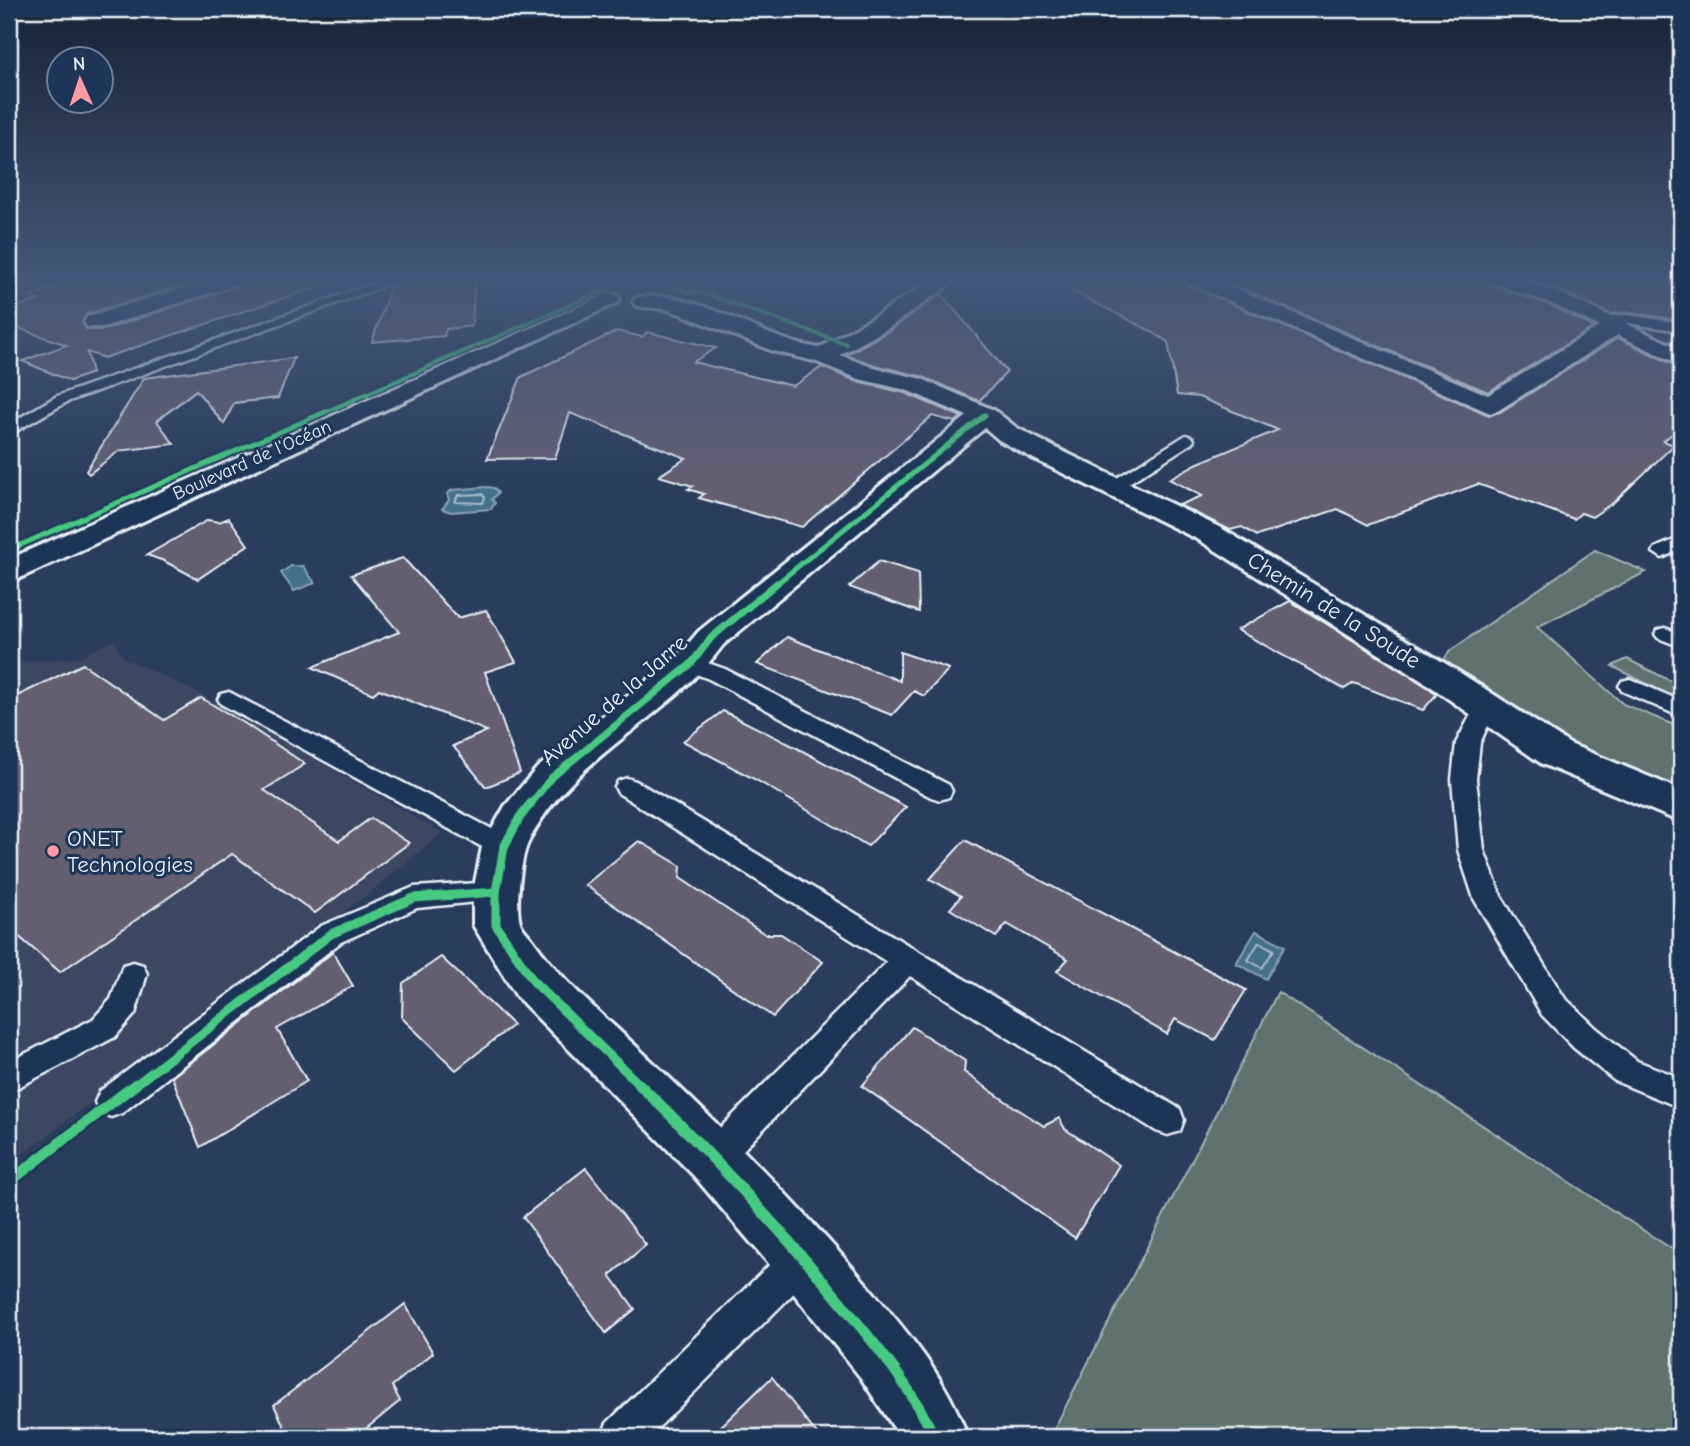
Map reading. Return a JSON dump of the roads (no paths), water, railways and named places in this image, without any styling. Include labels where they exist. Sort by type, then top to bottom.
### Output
[{"type":"street","name":"Boulevard de l'Océan","points":[[9,570],[512,346]]},
{"type":"street","points":[[782,346],[822,356],[867,374],[935,429]]},
{"type":"street","points":[[822,356],[839,346]]},
{"type":"street","points":[[1353,346],[1490,405],[1575,346]]},
{"type":"street","points":[[1655,346],[1681,358]]},
{"type":"street","name":"Chemin de la Soude","points":[[867,374],[913,384],[985,415],[1008,434],[1210,534],[1486,706],[1556,754],[1681,807]]},
{"type":"street","name":"Avenue de la Jarre","points":[[500,869],[520,817],[551,778],[691,664],[711,638],[935,429],[985,415]]},
{"type":"street","points":[[500,869],[496,925],[534,982],[714,1157],[804,1257],[884,1355],[920,1405],[934,1437]]},
{"type":"lane","points":[[9,430],[62,400],[210,346]]},
{"type":"lane","points":[[1112,486],[1186,440]]},
{"type":"lane","points":[[1662,552],[1681,542]]},
{"type":"lane","points":[[691,664],[717,674],[940,791]]},
{"type":"lane","points":[[1630,686],[1681,710]]},
{"type":"lane","points":[[229,699],[500,869]]},
{"type":"lane","points":[[1486,706],[1468,743],[1464,779],[1471,850],[1488,899],[1553,1006],[1586,1038],[1626,1070],[1681,1093]]},
{"type":"lane","points":[[627,787],[1167,1120]]},
{"type":"lane","points":[[111,1101],[331,934],[414,898],[500,869]]},
{"type":"lane","points":[[714,1157],[906,961]]},
{"type":"lane","points":[[9,1078],[104,1028],[124,1005],[133,974]]},
{"type":"lane","points":[[621,1437],[804,1257]]},
{"type":"water","points":[[494,488],[498,493],[492,499],[495,503],[491,509],[451,512],[442,509],[449,500],[447,494],[452,490]]},
{"type":"water","points":[[291,566],[303,566],[315,583],[294,591],[281,573]]},
{"type":"water","points":[[1256,931],[1285,946],[1266,979],[1236,963]]},
{"type":"place","name":"ONET Technologies","points":[[53,851]]}]
